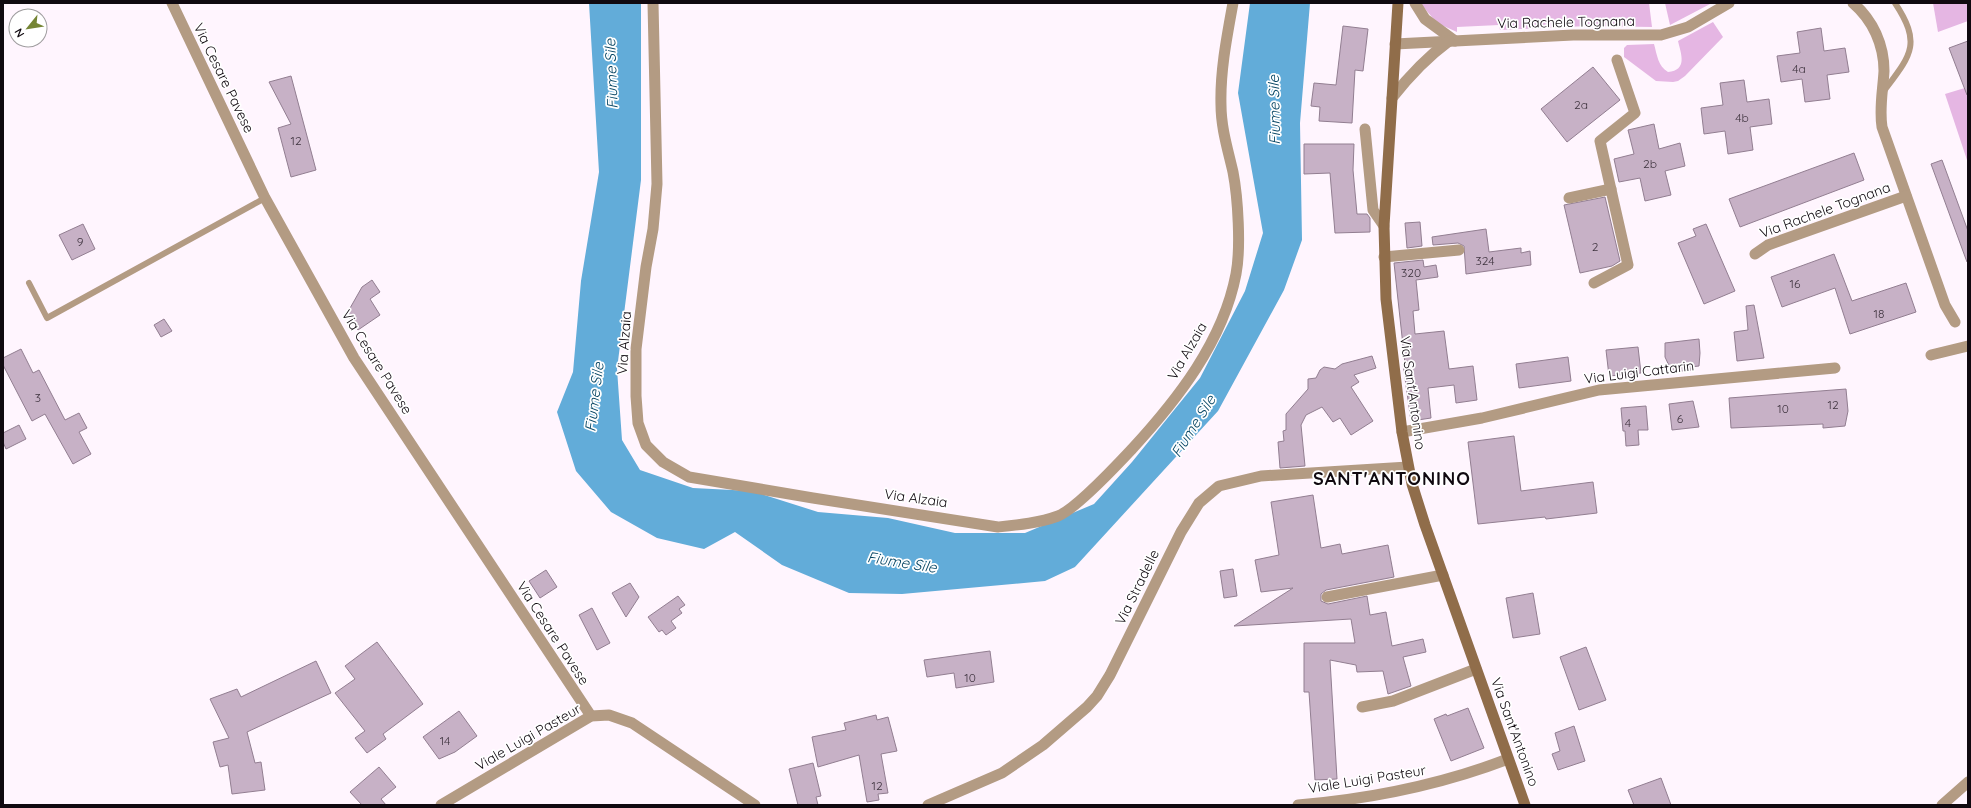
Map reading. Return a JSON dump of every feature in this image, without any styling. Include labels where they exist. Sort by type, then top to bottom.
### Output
[{"type":"main road","name":"Via Sant'Antonino","points":[[1398,3],[1384,226],[1384,257],[1386,299],[1402,432],[1408,467],[1418,505],[1525,805]]},
{"type":"street","name":"Via Cesare Pavese","points":[[172,3],[265,198],[354,358],[591,716]]},
{"type":"street","name":"Via Alzaia","points":[[653,3],[657,184],[653,229],[646,267],[636,349],[636,396],[638,423],[646,445],[663,462],[690,477],[998,527],[1028,524],[1060,516],[1083,498],[1123,459],[1171,405],[1210,344],[1227,307],[1236,274],[1239,238],[1233,174],[1223,129],[1221,106],[1226,46],[1233,3]]},
{"type":"street","points":[[1392,98],[1409,76],[1425,59],[1452,41],[1425,19],[1415,3]]},
{"type":"street","name":"Via Rachele Tognana","points":[[1396,44],[1573,35],[1661,35],[1688,27],[1729,3]]},
{"type":"street","name":"Via Rachele Tognana","points":[[1853,3],[1870,23],[1880,44],[1884,70],[1880,118],[1882,127],[1945,305],[1956,322]]},
{"type":"street","points":[[1594,283],[1628,265],[1600,141],[1635,113],[1617,60]]},
{"type":"street","points":[[1365,129],[1373,210],[1384,226]]},
{"type":"street","points":[[1569,198],[1611,190]]},
{"type":"street","name":"Via Rachele Tognana","points":[[1755,254],[1768,245],[1906,196]]},
{"type":"street","points":[[1384,257],[1459,250]]},
{"type":"street","points":[[1930,355],[1968,346]]},
{"type":"street","name":"Via Luigi Cattarin","points":[[1402,432],[1482,418],[1599,390],[1835,368]]},
{"type":"street","name":"Via Stradelle","points":[[928,805],[1007,770],[1043,746],[1087,707],[1097,696],[1110,675],[1181,532],[1199,504],[1219,486],[1261,476],[1408,467]]},
{"type":"street","points":[[1327,597],[1443,575]]},
{"type":"street","name":"Via Sant'Antonino","points":[[1362,707],[1393,701],[1476,669]]},
{"type":"street","name":"Viale Luigi Pasteur","points":[[441,805],[591,716],[609,716],[632,723],[755,805]]},
{"type":"street","name":"Viale Luigi Pasteur","points":[[1298,805],[1401,791],[1462,775],[1508,759]]},
{"type":"street","points":[[1943,805],[1968,782]]},
{"type":"lane","points":[[1882,94],[1901,68],[1912,45],[1909,28],[1895,3]]},
{"type":"lane","points":[[29,283],[47,318],[265,198]]},
{"type":"shaded area","points":[[1420,3],[1649,3],[1652,27],[1588,26],[1500,30],[1499,25],[1457,27],[1457,32],[1437,23]]},
{"type":"shaded area","points":[[1665,3],[1712,3],[1670,25]]},
{"type":"shaded area","points":[[1933,3],[1968,3],[1968,21],[1938,32]]},
{"type":"shaded area","points":[[1713,22],[1723,37],[1685,76],[1678,81],[1656,81],[1624,57],[1624,48],[1627,45],[1654,44],[1658,60],[1662,67],[1668,72],[1674,71],[1681,65],[1682,61],[1678,41]]},
{"type":"shaded area","points":[[1968,87],[1968,163],[1945,94]]},
{"type":"water","name":"Fiume Sile","points":[[589,3],[641,3],[641,180],[617,369],[622,440],[640,470],[693,488],[752,491],[818,512],[888,518],[955,533],[1025,533],[1094,504],[1132,462],[1200,378],[1245,291],[1263,233],[1238,93],[1250,3],[1310,3],[1300,123],[1302,240],[1284,290],[1218,411],[1075,567],[1045,581],[902,594],[849,593],[782,565],[735,532],[704,549],[657,538],[611,512],[576,471],[557,412],[573,372],[581,281],[599,172]]},
{"type":"building","points":[[1343,26],[1368,29],[1363,71],[1355,70],[1352,123],[1319,121],[1320,107],[1311,106],[1314,83],[1336,85]]},
{"type":"building","points":[[1821,28],[1824,51],[1845,48],[1849,72],[1827,75],[1830,99],[1805,102],[1802,79],[1781,82],[1777,56],[1800,53],[1797,32]]},
{"type":"building","points":[[1968,41],[1968,95],[1967,95],[1949,48]]},
{"type":"building","points":[[1593,67],[1620,100],[1567,142],[1541,109]]},
{"type":"building","points":[[291,76],[316,170],[291,177],[278,128],[291,124],[269,82]]},
{"type":"building","points":[[1744,80],[1747,102],[1769,99],[1772,124],[1750,127],[1753,150],[1728,154],[1725,131],[1704,134],[1701,108],[1723,105],[1720,83]]},
{"type":"building","points":[[1654,124],[1659,149],[1680,143],[1685,166],[1665,171],[1671,195],[1645,201],[1640,178],[1619,182],[1614,159],[1634,154],[1628,130]]},
{"type":"building","points":[[1304,144],[1354,144],[1353,170],[1357,214],[1367,214],[1370,218],[1370,232],[1335,233],[1330,173],[1304,174]]},
{"type":"building","points":[[1854,153],[1864,180],[1740,227],[1729,199]]},
{"type":"building","points":[[1942,160],[1968,231],[1967,262],[1931,164]]},
{"type":"building","points":[[1605,197],[1620,261],[1612,266],[1580,273],[1564,205]]},
{"type":"building","points":[[1420,222],[1422,246],[1407,248],[1405,223]]},
{"type":"building","points":[[83,224],[95,249],[72,260],[59,235]]},
{"type":"building","points":[[1706,224],[1735,291],[1704,304],[1678,243],[1696,236],[1693,229]]},
{"type":"building","points":[[1486,229],[1489,252],[1521,248],[1521,253],[1530,251],[1531,265],[1466,274],[1464,246],[1458,243],[1433,245],[1432,237]]},
{"type":"building","points":[[1834,254],[1852,301],[1906,283],[1916,312],[1850,334],[1835,288],[1782,307],[1771,277]]},
{"type":"building","points":[[1423,260],[1424,267],[1436,265],[1438,277],[1416,280],[1419,310],[1413,311],[1415,334],[1444,331],[1449,369],[1473,366],[1477,400],[1456,403],[1454,385],[1428,388],[1431,418],[1411,421],[1403,364],[1405,364],[1394,263]]},
{"type":"building","points":[[372,280],[380,292],[370,299],[380,315],[358,330],[347,315],[345,317],[362,287]]},
{"type":"building","points":[[1754,305],[1764,358],[1737,361],[1734,332],[1748,330],[1746,306]]},
{"type":"building","points":[[164,319],[172,331],[161,337],[154,325]]},
{"type":"building","points":[[1699,339],[1699,366],[1690,367],[1691,370],[1672,372],[1665,357],[1665,343]]},
{"type":"building","points":[[1638,347],[1641,373],[1609,376],[1606,350]]},
{"type":"building","points":[[21,349],[33,373],[39,370],[65,420],[79,413],[87,428],[79,432],[91,454],[73,464],[45,414],[32,421],[3,365],[3,358]]},
{"type":"building","points":[[1372,356],[1376,368],[1354,375],[1359,382],[1351,387],[1373,421],[1351,435],[1340,418],[1333,422],[1322,407],[1306,415],[1301,425],[1305,466],[1280,468],[1278,442],[1284,441],[1283,431],[1286,430],[1286,414],[1308,389],[1308,379],[1316,378],[1320,370],[1324,367],[1335,369],[1342,364]]},
{"type":"building","points":[[1568,357],[1571,381],[1519,388],[1516,364]]},
{"type":"building","points":[[1846,389],[1848,411],[1845,426],[1823,428],[1823,424],[1731,428],[1729,398]]},
{"type":"building","points":[[1693,401],[1699,427],[1672,430],[1669,404]]},
{"type":"building","points":[[1646,406],[1648,430],[1638,430],[1639,445],[1626,446],[1621,408]]},
{"type":"building","points":[[19,425],[26,439],[6,449],[3,442],[3,433]]},
{"type":"building","points":[[1514,436],[1521,491],[1593,482],[1597,513],[1546,519],[1545,517],[1478,524],[1468,442]]},
{"type":"building","points":[[1313,495],[1321,548],[1340,544],[1342,554],[1388,545],[1394,577],[1326,590],[1321,594],[1321,601],[1328,604],[1367,596],[1370,615],[1386,612],[1392,646],[1423,639],[1426,652],[1403,657],[1411,686],[1388,694],[1383,671],[1357,672],[1356,665],[1330,660],[1337,779],[1315,780],[1309,692],[1304,692],[1304,643],[1355,643],[1351,619],[1234,626],[1293,588],[1261,592],[1255,560],[1279,555],[1271,502]]},
{"type":"building","points":[[1233,569],[1237,596],[1224,598],[1220,571]]},
{"type":"building","points":[[546,570],[557,587],[540,598],[529,581]]},
{"type":"building","points":[[630,583],[639,597],[626,617],[612,593]]},
{"type":"building","points":[[1533,593],[1540,634],[1513,638],[1506,598]]},
{"type":"building","points":[[678,596],[685,605],[679,609],[682,613],[671,621],[676,628],[666,635],[662,630],[659,632],[648,617]]},
{"type":"building","points":[[592,608],[610,643],[597,650],[579,615]]},
{"type":"building","points":[[377,642],[423,704],[383,734],[386,739],[367,753],[355,738],[365,731],[335,693],[355,679],[345,666]]},
{"type":"building","points":[[1586,647],[1606,700],[1579,710],[1560,657]]},
{"type":"building","points":[[990,651],[994,682],[956,688],[954,673],[927,677],[924,660]]},
{"type":"building","points":[[316,661],[331,693],[247,732],[255,763],[261,762],[265,790],[232,794],[228,765],[220,767],[213,742],[229,738],[210,699],[237,689],[241,697]]},
{"type":"building","points":[[1468,708],[1484,748],[1451,761],[1434,719]]},
{"type":"building","points":[[459,711],[477,736],[455,752],[439,759],[423,737]]},
{"type":"building","points":[[876,715],[877,720],[888,717],[897,751],[881,754],[888,793],[878,794],[879,800],[867,802],[859,755],[818,767],[812,737],[846,730],[844,723]]},
{"type":"building","points":[[1574,726],[1585,761],[1558,770],[1552,754],[1560,751],[1555,733]]},
{"type":"building","points":[[813,763],[821,796],[816,797],[818,805],[798,805],[789,769]]},
{"type":"building","points":[[379,767],[396,787],[381,799],[386,805],[362,805],[350,792]]},
{"type":"building","points":[[1661,778],[1671,805],[1634,805],[1628,790]]},
{"type":"district","name":"SANT'ANTONINO","points":[[1392,478]]}]
